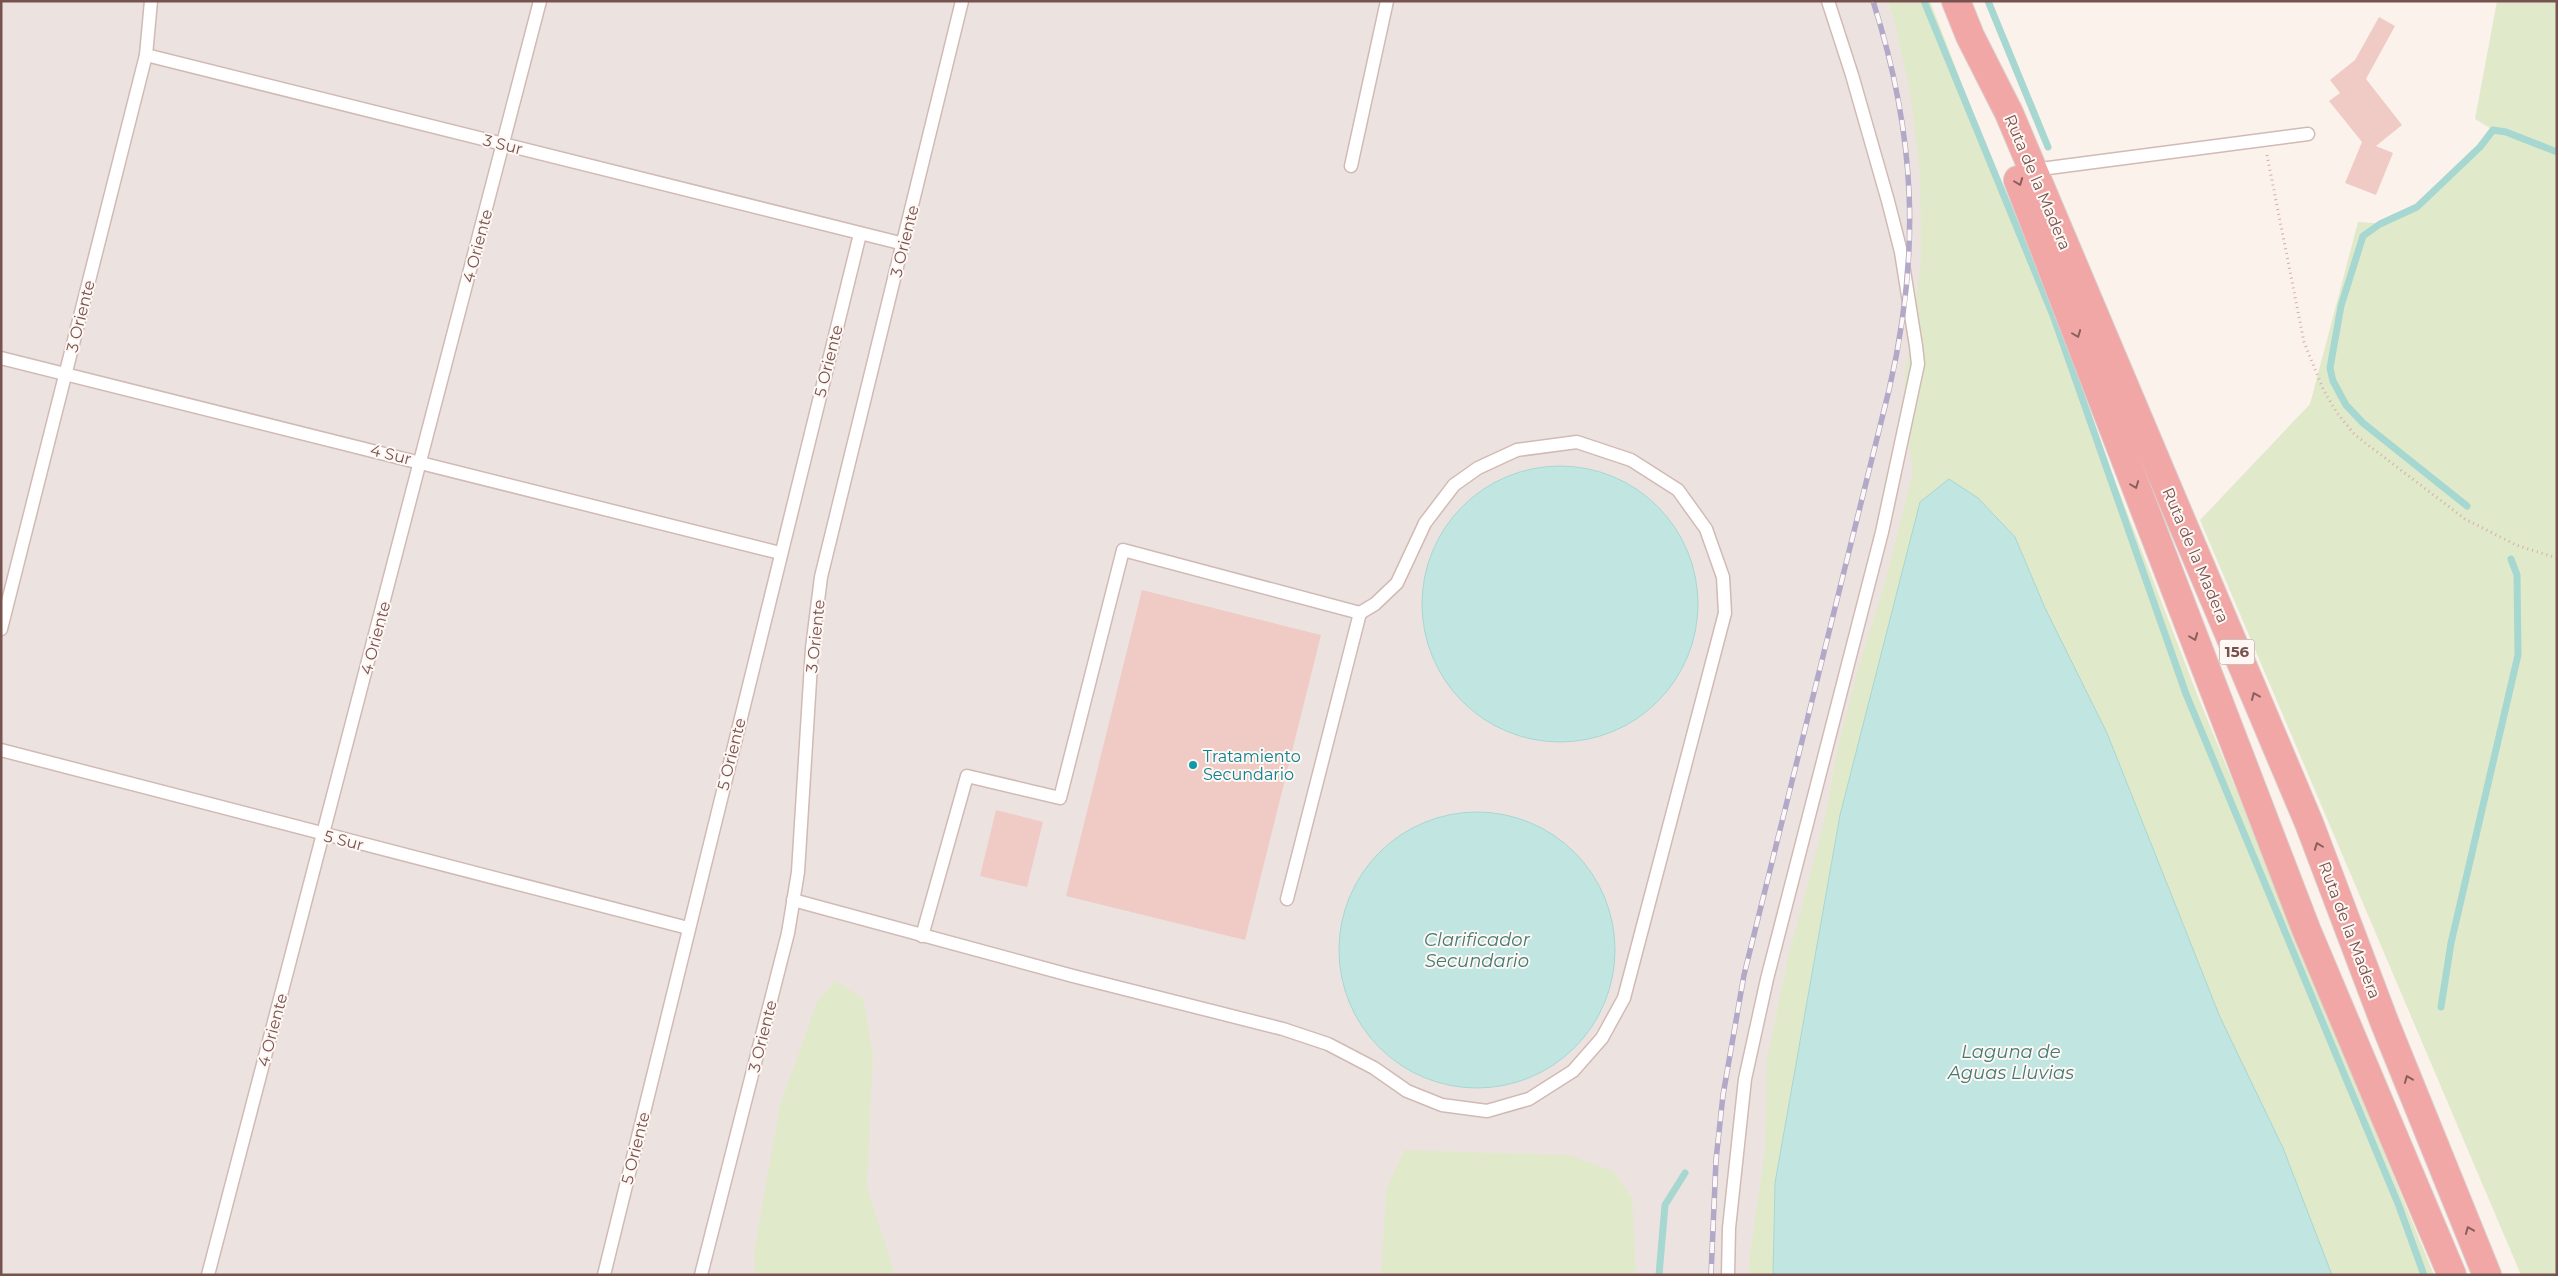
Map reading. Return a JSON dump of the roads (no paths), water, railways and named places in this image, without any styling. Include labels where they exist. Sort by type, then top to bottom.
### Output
[{"type":"highway","name":"Ruta de la Madera","points":[[1956,1],[1970,36],[2009,113],[2309,824],[2381,1012],[2487,1275]]},
{"type":"highway","name":"Ruta de la Madera","points":[[1970,36],[1994,116],[2302,920],[2452,1275]]},
{"type":"lane","name":"4 Oriente","points":[[208,1275],[540,1]]},
{"type":"lane","name":"3 Oriente","points":[[701,1275],[788,933],[798,872],[812,648],[821,577],[962,1]]},
{"type":"lane","points":[[1351,166],[1387,1]]},
{"type":"lane","points":[[1728,1275],[1729,1228],[1745,1079],[1767,979],[1882,532],[1918,364],[1895,226],[1852,74],[1828,1]]},
{"type":"lane","name":"3 Oriente","points":[[1,629],[146,55],[149,2]]},
{"type":"lane","name":"3 Sur","points":[[146,55],[904,244]]},
{"type":"lane","points":[[2033,170],[2308,134]]},
{"type":"lane","name":"5 Oriente","points":[[604,1275],[780,553],[860,234]]},
{"type":"lane","name":"4 Sur","points":[[1,358],[66,372],[780,553]]},
{"type":"lane","points":[[793,900],[922,936],[1283,1029],[1328,1044],[1374,1068],[1407,1091],[1442,1105],[1487,1111],[1529,1099],[1573,1071],[1602,1038],[1624,998],[1725,613],[1722,577],[1706,529],[1678,490],[1631,460],[1576,442],[1517,450],[1478,468],[1454,485],[1425,523],[1397,582],[1375,604],[1360,613],[1287,899]]},
{"type":"lane","points":[[922,936],[967,776],[1060,798],[1123,550],[1360,613]]},
{"type":"lane","name":"5 Sur","points":[[1,750],[323,835],[688,928]]},
{"type":"water","points":[[1560,466],[1600,472],[1625,482],[1647,497],[1667,517],[1682,539],[1692,564],[1698,604],[1692,644],[1682,669],[1667,691],[1647,711],[1625,726],[1600,736],[1560,742],[1520,736],[1495,726],[1473,711],[1453,691],[1438,669],[1428,644],[1422,604],[1428,564],[1438,539],[1453,517],[1473,497],[1495,482],[1520,472]]},
{"type":"water","name":"Laguna de Aguas Lluvias","points":[[1949,479],[1978,498],[2015,537],[2045,608],[2107,733],[2220,1017],[2283,1148],[2332,1275],[1773,1275],[1775,1183],[1840,815],[1920,502]]},
{"type":"water","name":"Clarificador Secundario","points":[[1477,812],[1517,818],[1542,828],[1564,843],[1584,863],[1599,885],[1609,910],[1615,950],[1609,990],[1599,1015],[1584,1037],[1564,1057],[1542,1072],[1517,1082],[1477,1088],[1437,1082],[1412,1072],[1390,1057],[1370,1037],[1355,1015],[1345,990],[1339,950],[1345,910],[1355,885],[1370,863],[1390,843],[1412,828],[1437,818]]},
{"type":"waterway","points":[[1924,1],[2054,318],[2186,694],[2399,1206],[2424,1275]]},
{"type":"waterway","points":[[1988,1],[2048,147]]},
{"type":"waterway","points":[[2467,506],[2363,423],[2346,405],[2333,381],[2330,368],[2341,306],[2363,236],[2380,224],[2417,207],[2480,147],[2493,130],[2506,132],[2557,152]]},
{"type":"waterway","points":[[2441,1007],[2451,943],[2518,655],[2517,575],[2511,559]]},
{"type":"waterway","points":[[1659,1275],[1665,1205],[1685,1173]]},
{"type":"railway","points":[[1711,1275],[1716,1160],[1723,1095],[1744,975],[1889,390],[1906,290],[1909,194],[1905,147],[1898,99],[1873,1]]},
{"type":"place","name":"Tratamiento Secundario","points":[[1193,765]]}]
